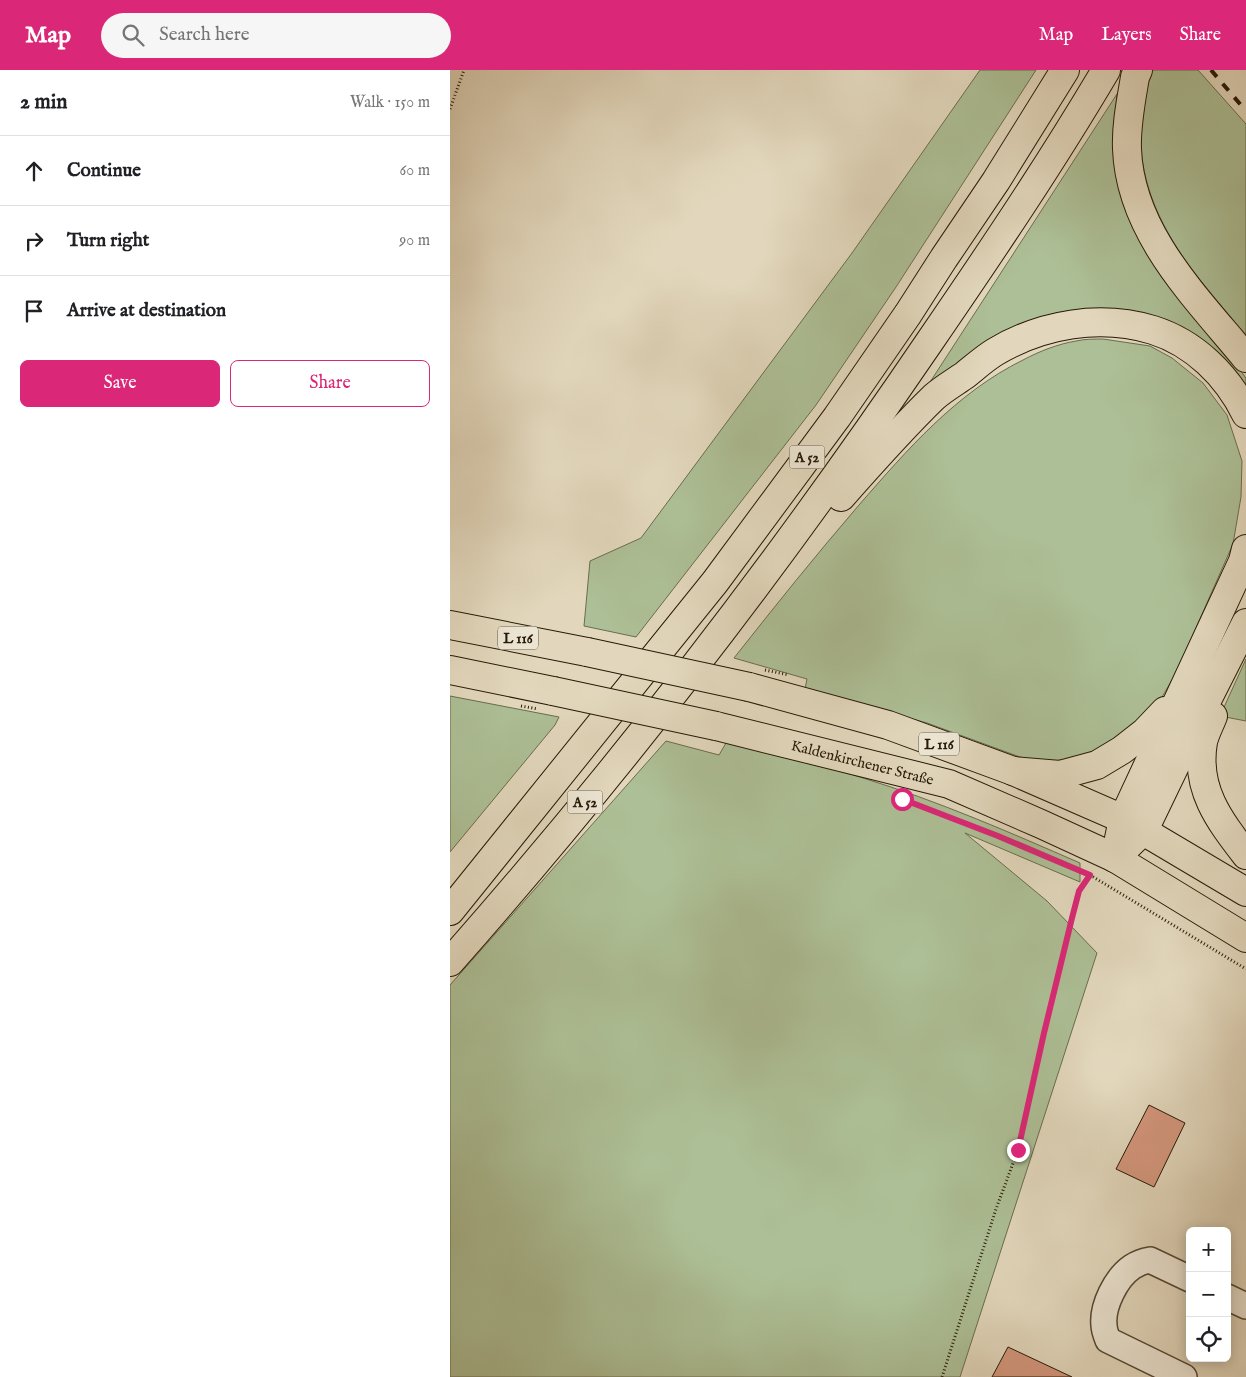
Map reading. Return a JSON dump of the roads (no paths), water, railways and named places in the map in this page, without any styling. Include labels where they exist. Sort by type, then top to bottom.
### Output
[{"type":"main road","name":"A 52","points":[[450,911],[715,582],[836,417],[908,314],[996,181],[1065,70]]},
{"type":"main road","name":"A 52","points":[[450,962],[592,793],[716,639],[848,461],[1065,138],[1106,70]]},
{"type":"main road","points":[[1138,70],[1135,77],[1127,134],[1127,152],[1132,189],[1151,235],[1168,261],[1246,358]]},
{"type":"main road","points":[[716,639],[885,447],[936,396],[996,352],[1027,338],[1055,328],[1080,323],[1112,322],[1135,325],[1163,334],[1184,344],[1206,360],[1235,394],[1246,414]]},
{"type":"main road","points":[[1134,824],[1178,697],[1243,561],[1246,549]]},
{"type":"main road","points":[[1115,858],[1196,722],[1246,623]]},
{"type":"main road","name":"L 116","points":[[450,625],[749,687],[888,724],[1013,771],[1134,824],[1246,892]]},
{"type":"main road","points":[[1228,660],[1215,710],[1203,741],[1202,776],[1214,810],[1246,855]]},
{"type":"main road","name":"Kaldenkirchener Straße","points":[[450,670],[554,690],[716,726],[949,784],[1115,858],[1246,938]]},
{"type":"main road","points":[[1013,771],[1060,775],[1097,765],[1122,750],[1145,732],[1178,697]]},
{"type":"main road","points":[[450,895],[522,823]]},
{"type":"lane","points":[[1184,1377],[1108,1340],[1103,1327],[1104,1312],[1113,1288],[1130,1268],[1150,1260],[1186,1277]]},
{"type":"lane","points":[[1231,1299],[1246,1306]]},
{"type":"railway","points":[[1211,70],[1246,111]]}]
